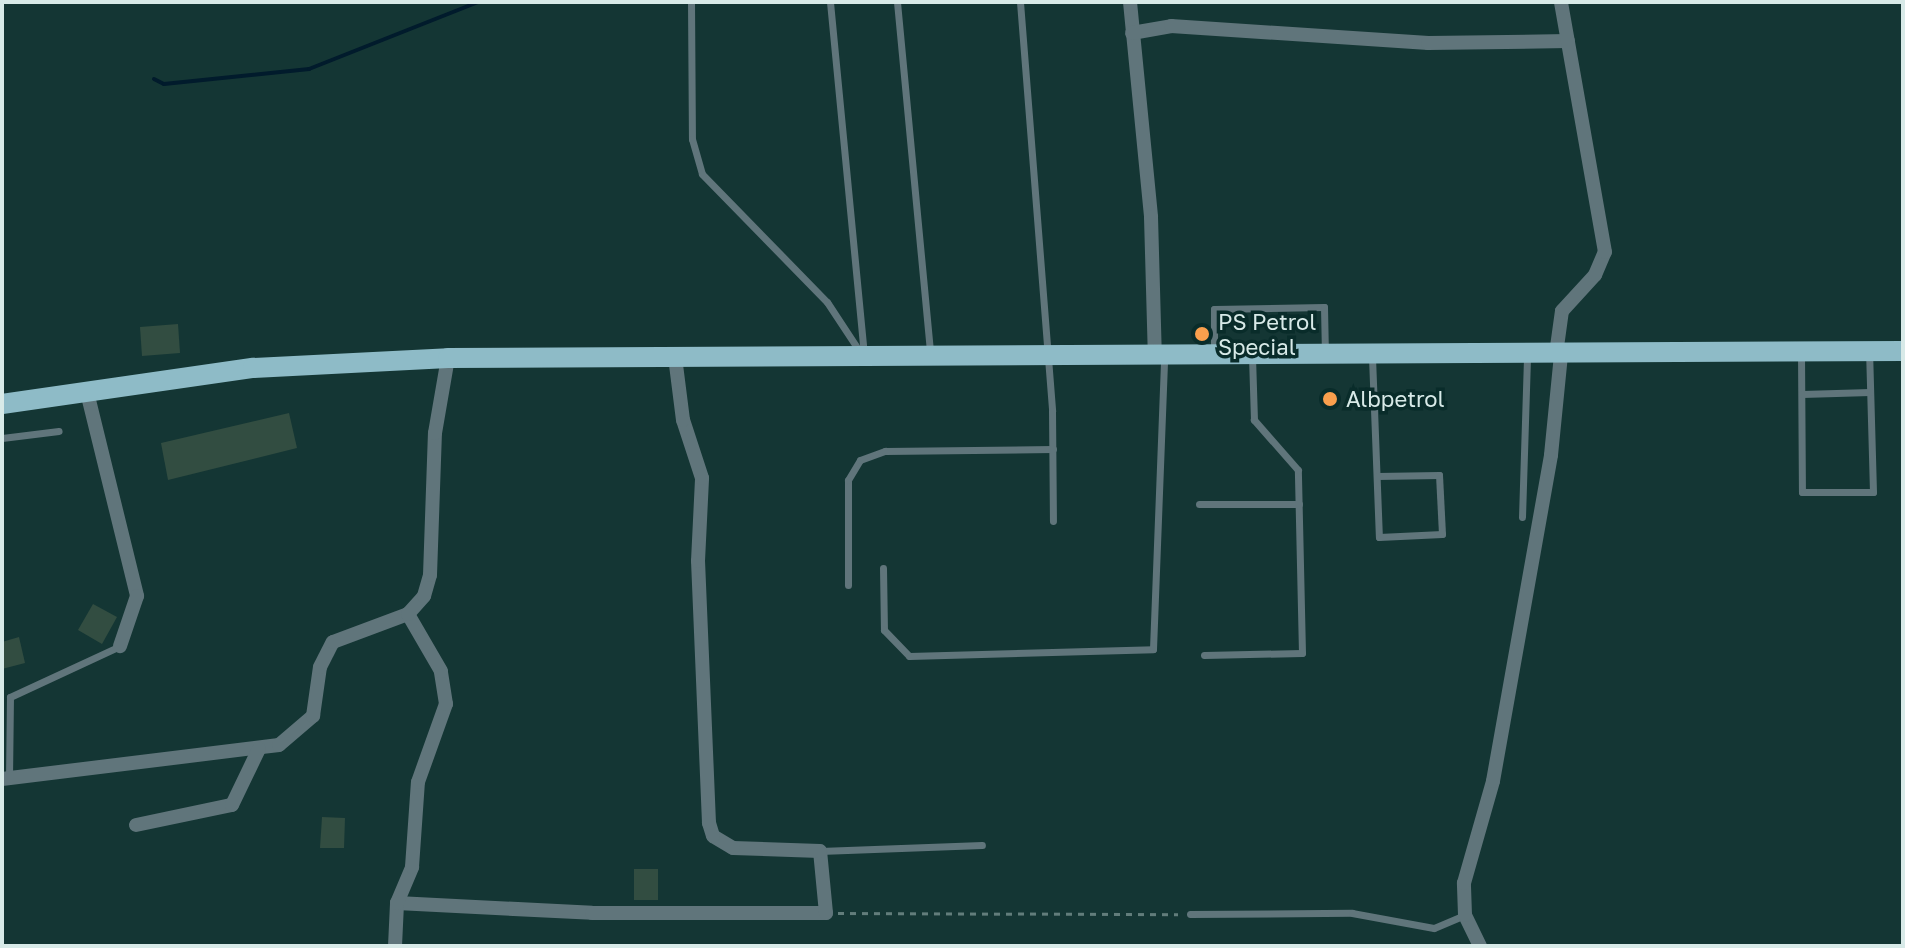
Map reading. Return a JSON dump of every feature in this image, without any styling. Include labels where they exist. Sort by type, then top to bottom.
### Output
[{"type":"main road","points":[[2,404],[253,368],[448,358],[1160,357],[1903,351]]},
{"type":"street","points":[[1130,2],[1151,217],[1160,357]]},
{"type":"street","points":[[1480,946],[1465,915],[1464,883],[1493,781],[1551,455],[1562,311],[1595,275],[1605,252],[1561,2]]},
{"type":"street","points":[[1132,33],[1171,26],[1443,43],[1568,41]]},
{"type":"street","points":[[397,903],[592,913],[826,913],[820,851],[733,848],[713,836],[709,823],[698,546],[702,478],[683,420],[675,357]]},
{"type":"street","points":[[6,778],[259,749],[306,728],[333,642],[408,614],[424,596],[430,575],[435,433],[448,358]]},
{"type":"street","points":[[87,392],[137,596],[120,646]]},
{"type":"street","points":[[395,946],[397,903],[412,867],[418,782],[446,704],[441,671],[408,614]]},
{"type":"street","points":[[136,825],[232,805],[259,749]]},
{"type":"lane","points":[[691,2],[692,139],[702,174],[827,302],[864,357]]},
{"type":"lane","points":[[830,2],[864,357]]},
{"type":"lane","points":[[897,2],[930,357]]},
{"type":"lane","points":[[1020,2],[1048,357],[1053,521]]},
{"type":"lane","points":[[1215,356],[1214,309],[1324,307],[1326,355]]},
{"type":"lane","points":[[1801,352],[1802,492],[1873,492],[1869,351]]},
{"type":"lane","points":[[1522,517],[1527,354]]},
{"type":"lane","points":[[1372,355],[1379,537],[1442,534],[1439,475],[1377,476]]},
{"type":"lane","points":[[1204,655],[1302,653],[1298,470],[1254,420],[1252,356]]},
{"type":"lane","points":[[883,568],[884,630],[909,656],[1153,649],[1160,357]]},
{"type":"lane","points":[[1802,394],[1870,392]]},
{"type":"lane","points":[[2,438],[59,431]]},
{"type":"lane","points":[[848,585],[848,480],[860,460],[885,451],[1053,449]]},
{"type":"lane","points":[[1199,504],[1299,504]]},
{"type":"lane","points":[[6,778],[10,697],[120,646]]},
{"type":"lane","points":[[820,851],[982,845]]},
{"type":"lane","points":[[1190,914],[1352,913],[1434,928],[1465,915]]},
{"type":"path","points":[[826,913],[1190,914]]},
{"type":"building","points":[[178,324],[180,353],[142,356],[140,327]]},
{"type":"building","points":[[289,413],[297,448],[168,480],[161,443]]},
{"type":"building","points":[[93,604],[117,617],[102,644],[78,630]]},
{"type":"building","points":[[19,637],[25,663],[2,669],[2,642]]},
{"type":"building","points":[[322,817],[345,818],[344,848],[320,848]]},
{"type":"building","points":[[634,869],[658,869],[658,900],[634,900]]},
{"type":"waterway","points":[[154,79],[164,84],[309,69],[478,2]]},
{"type":"place","name":"PS Petrol Special","points":[[1202,334]]},
{"type":"place","name":"Albpetrol","points":[[1330,399]]}]
